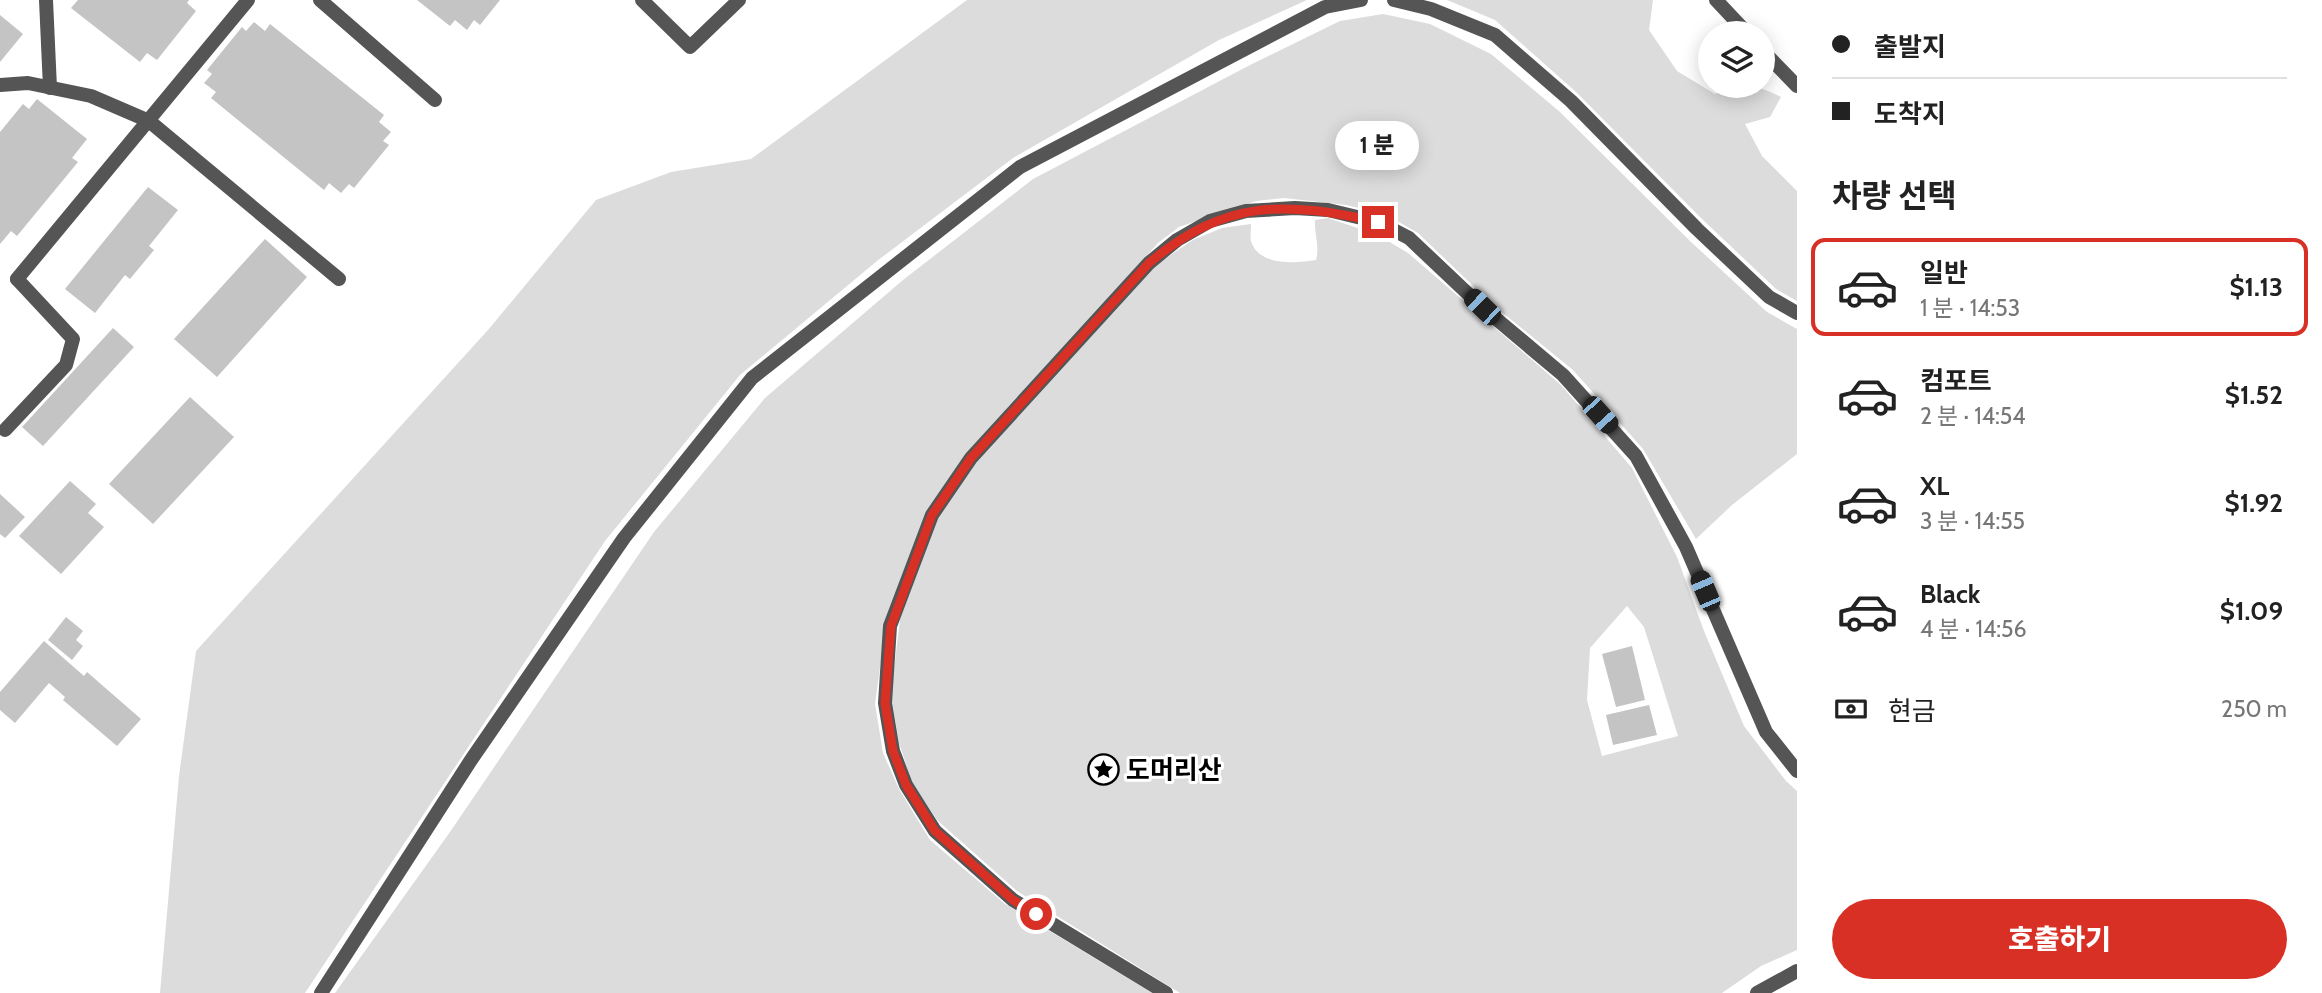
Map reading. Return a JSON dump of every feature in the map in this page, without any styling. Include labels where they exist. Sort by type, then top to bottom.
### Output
[{"type":"street","points":[[46,0],[50,88]]},
{"type":"street","points":[[5,430],[66,365],[72,339],[17,279],[248,0]]},
{"type":"street","points":[[320,0],[435,100]]},
{"type":"street","points":[[642,0],[690,47],[739,0]]},
{"type":"street","points":[[321,993],[471,760],[624,538],[752,377],[1020,167],[1325,7],[1361,0]]},
{"type":"street","points":[[1394,0],[1431,9],[1494,34],[1571,101],[1697,229],[1769,297],[1797,313]]},
{"type":"street","points":[[1716,0],[1736,21]]},
{"type":"street","points":[[1775,63],[1797,86]]},
{"type":"street","points":[[0,85],[28,83],[91,96],[149,121],[339,279]]},
{"type":"street","points":[[1166,993],[1013,900],[935,831],[906,785],[893,751],[885,703],[891,626],[932,515],[971,458],[1149,263],[1177,240],[1210,222],[1246,211],[1295,208],[1328,211],[1378,222],[1409,238],[1482,307],[1563,375],[1636,456],[1686,547],[1766,732],[1797,771]]},
{"type":"street","points":[[1757,993],[1797,971]]},
{"type":"shaded area","points":[[967,0],[1307,0],[1219,40],[1013,158],[877,261],[740,375],[605,541],[305,993],[160,993],[179,776],[196,651],[488,330],[596,200],[671,172],[751,159]]},
{"type":"shaded area","points":[[1447,0],[1653,0],[1649,30],[1677,71],[1698,84],[1698,98],[1775,98],[1775,94],[1781,97],[1770,117],[1745,124],[1762,156],[1797,191],[1797,301],[1776,289],[1576,92],[1495,20]]},
{"type":"shaded area","points":[[1383,14],[1430,24],[1491,54],[1560,112],[1691,242],[1767,312],[1797,329],[1797,454],[1732,505],[1696,539],[1643,449],[1573,370],[1492,304],[1418,233],[1385,214],[1346,205],[1284,198],[1256,201],[1179,227],[1158,243],[968,455],[886,624],[875,704],[883,753],[899,789],[930,840],[1005,904],[1152,993],[335,993],[450,832],[654,532],[765,398],[903,280],[1033,179],[1340,21]]},
{"type":"shaded area","points":[[1328,218],[1378,235],[1408,253],[1561,385],[1632,468],[1677,557],[1704,631],[1744,726],[1786,781],[1797,791],[1797,950],[1761,966],[1722,993],[1180,993],[1017,891],[937,820],[912,782],[899,743],[891,695],[900,619],[939,516],[983,453],[1157,264],[1193,240],[1222,228],[1251,224],[1251,241],[1262,255],[1279,261],[1316,260],[1315,220]],"holes":[[[1627,606],[1644,627],[1678,736],[1602,756],[1587,700],[1590,648]]]},
{"type":"building","points":[[78,0],[189,0],[187,3],[196,11],[157,60],[147,53],[140,62],[71,8]]},
{"type":"building","points":[[417,0],[500,0],[480,25],[474,20],[467,30],[455,20],[450,26]]},
{"type":"building","points":[[0,15],[23,34],[0,62]]},
{"type":"building","points":[[254,22],[265,31],[270,24],[384,115],[379,122],[391,132],[383,141],[389,145],[354,188],[349,184],[341,193],[329,183],[324,190],[211,98],[216,92],[204,83],[212,74],[207,70],[242,27],[246,31]]},
{"type":"building","points":[[37,99],[87,139],[72,158],[78,162],[17,236],[11,231],[0,244],[0,132],[23,104],[29,109]]},
{"type":"building","points":[[148,187],[178,210],[149,246],[154,250],[130,279],[125,275],[95,313],[65,289]]},
{"type":"building","points":[[265,239],[307,277],[217,377],[174,339]]},
{"type":"building","points":[[113,328],[134,347],[43,446],[22,427]]},
{"type":"building","points":[[190,397],[234,437],[153,524],[109,484]]},
{"type":"building","points":[[70,481],[96,504],[88,513],[104,527],[61,574],[19,536]]},
{"type":"building","points":[[0,494],[25,517],[5,538],[0,534]]},
{"type":"building","points":[[66,617],[83,631],[76,640],[83,646],[72,660],[48,640]]},
{"type":"building","points":[[44,641],[84,676],[87,672],[141,719],[117,746],[63,700],[65,697],[49,683],[15,723],[0,710],[0,692]]},
{"type":"building","points":[[1632,646],[1645,700],[1616,707],[1602,654]]},
{"type":"building","points":[[1649,705],[1657,735],[1613,745],[1606,715]]},
{"type":"place","name":"도머리산","points":[[1103,770]]},
{"type":"route","points":[[1036,914],[1013,900],[935,831],[906,785],[893,751],[885,703],[891,626],[932,515],[971,458],[1149,263],[1177,240],[1210,222],[1246,211],[1295,208],[1328,211],[1378,222]]}]
